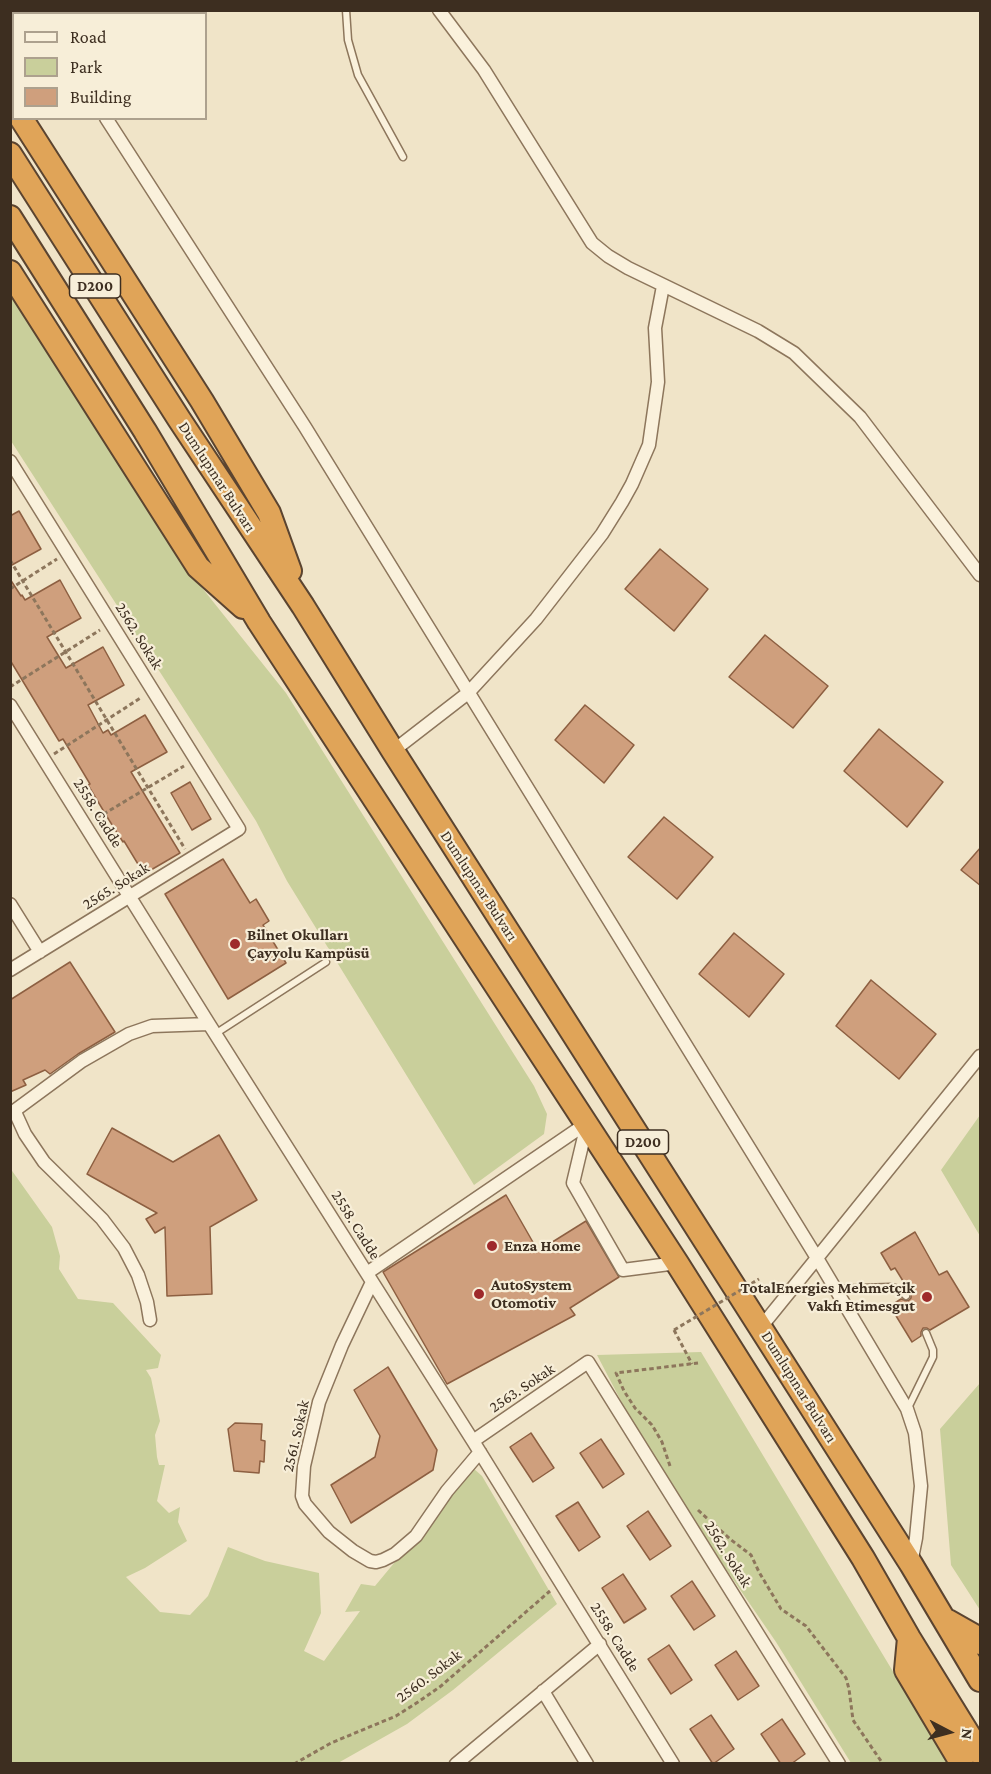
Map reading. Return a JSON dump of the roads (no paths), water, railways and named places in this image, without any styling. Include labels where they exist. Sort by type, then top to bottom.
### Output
[{"type":"highway","points":[[22,120],[202,401],[269,513],[303,606]]},
{"type":"highway","name":"Dumlupınar Bulvarı","points":[[10,154],[179,419],[303,606],[911,1564],[981,1680]]},
{"type":"highway","name":"D200","points":[[10,217],[145,431],[259,622],[677,1263],[863,1558],[909,1638],[981,1753]]},
{"type":"highway","points":[[10,272],[198,567],[259,622]]},
{"type":"highway","name":"Dumlupınar Bulvarı","points":[[945,1619],[978,1638],[981,1643]]},
{"type":"highway","points":[[909,1638],[906,1670],[962,1764]]},
{"type":"street","points":[[439,10],[484,70],[592,243],[608,256],[663,286],[758,331],[794,353],[860,417],[981,575]]},
{"type":"street","points":[[107,120],[305,427],[908,1408],[915,1433],[921,1486],[911,1564]]},
{"type":"street","points":[[393,751],[468,693],[536,619],[602,534],[632,484],[648,445],[656,403],[658,382],[656,328],[663,286]]},
{"type":"street","name":"2562. Sokak","points":[[10,461],[239,829]]},
{"type":"street","name":"2558. Cadde","points":[[10,705],[212,1029],[477,1446],[673,1764]]},
{"type":"street","name":"2565. Sokak","points":[[10,970],[239,829]]},
{"type":"street","points":[[10,904],[40,952]]},
{"type":"street","points":[[150,1320],[138,1275],[124,1248],[102,1220],[44,1162],[13,1113],[82,1061],[129,1034],[152,1026],[212,1029]]},
{"type":"street","points":[[761,1327],[981,1056]]},
{"type":"street","points":[[587,1123],[573,1183],[623,1270],[677,1263]]},
{"type":"street","points":[[370,1278],[587,1123]]},
{"type":"street","name":"2561. Sokak","points":[[370,1278],[319,1402],[304,1466],[302,1496],[305,1504],[329,1532],[353,1551],[370,1561],[383,1560],[395,1554],[416,1536],[477,1446]]},
{"type":"street","name":"2562. Sokak","points":[[588,1362],[839,1764]]},
{"type":"street","name":"2563. Sokak","points":[[477,1446],[588,1362]]},
{"type":"street","points":[[456,1764],[600,1644]]},
{"type":"street","points":[[543,1691],[587,1764]]},
{"type":"lane","points":[[346,10],[348,40],[358,75],[403,157]]},
{"type":"lane","points":[[212,1029],[326,962]]},
{"type":"lane","points":[[835,1289],[890,1287],[900,1289],[906,1296]]},
{"type":"lane","points":[[908,1408],[933,1357],[933,1350],[926,1333]]},
{"type":"place","name":"Bilnet Okulları Çayyolu Kampüsü","points":[[235,944]]},
{"type":"place","name":"Enza Home","points":[[492,1246]]},
{"type":"place","name":"AutoSystem Otomotiv","points":[[479,1294]]},
{"type":"place","name":"TotalEnergies Mehmetçik Vakfı Etimesgut","points":[[927,1297]]}]
